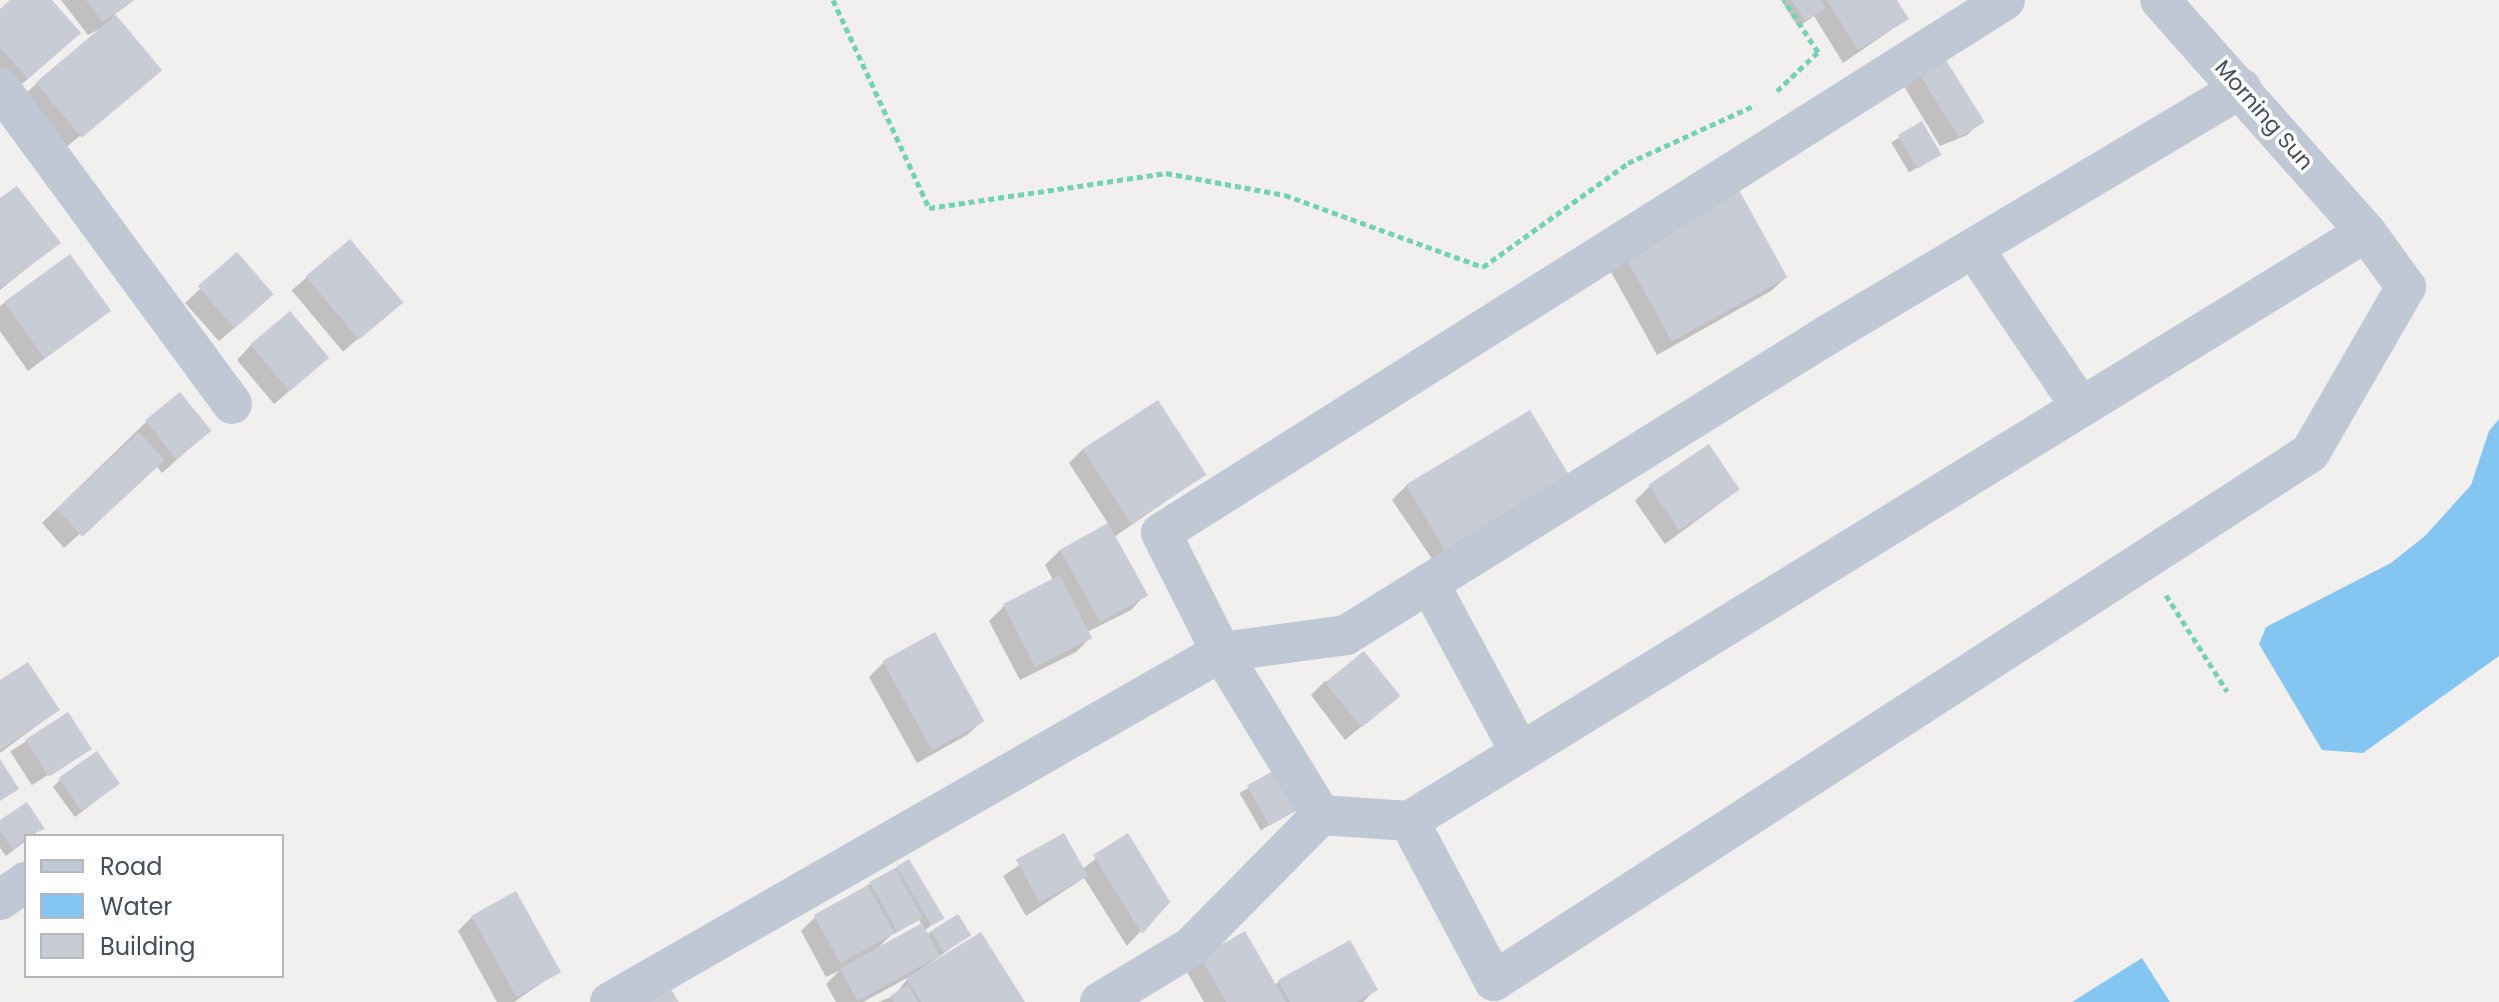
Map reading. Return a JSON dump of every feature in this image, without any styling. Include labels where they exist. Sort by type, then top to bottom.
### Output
[{"type":"street","points":[[1321,815],[1221,652],[1161,533],[2005,0]]},
{"type":"street","name":"Morning Sun","points":[[2144,560],[2310,453],[2406,287],[2366,232],[2160,0]]},
{"type":"street","points":[[0,88],[232,404]]},
{"type":"street","points":[[610,1002],[1221,652],[1346,635],[2241,88]]},
{"type":"street","points":[[1100,1002],[1191,947],[1321,815],[1409,821],[2366,232]]},
{"type":"street","points":[[1974,249],[2081,407]]},
{"type":"street","points":[[1409,821],[1494,981],[2144,560]]},
{"type":"street","points":[[1429,583],[1520,752]]},
{"type":"street","points":[[0,900],[24,883]]},
{"type":"path","points":[[833,0],[929,208],[1166,173],[1285,195],[1483,267],[1628,163],[1770,98],[1818,52],[1784,0]]},
{"type":"path","points":[[2144,560],[2227,691]]},
{"type":"water","points":[[2499,419],[2499,656],[2363,753],[2322,750],[2259,644],[2266,627],[2391,563],[2425,536],[2471,485],[2489,431]]},
{"type":"water","points":[[2142,958],[2170,1002],[2072,1002]]},
{"type":"building","points":[[10,0],[52,0],[81,33],[28,79],[0,47],[0,9]]},
{"type":"building","points":[[86,0],[133,0],[103,22]]},
{"type":"building","points":[[1792,0],[1821,0],[1826,8],[1805,21]]},
{"type":"building","points":[[1827,0],[1897,0],[1909,19],[1858,50]]},
{"type":"building","points":[[116,15],[162,70],[82,138],[36,82]]},
{"type":"building","points":[[1939,49],[1985,122],[1959,138],[1914,65]]},
{"type":"building","points":[[1922,121],[1942,155],[1917,169],[1898,135]]},
{"type":"building","points":[[17,186],[61,243],[0,288],[0,198]]},
{"type":"building","points":[[1739,190],[1787,277],[1672,341],[1624,254]]},
{"type":"building","points":[[350,239],[403,303],[359,340],[306,276]]},
{"type":"building","points":[[237,252],[274,294],[234,328],[198,286]]},
{"type":"building","points":[[70,254],[111,311],[45,359],[4,302]]},
{"type":"building","points":[[290,311],[329,358],[289,391],[250,344]]},
{"type":"building","points":[[180,392],[211,431],[176,459],[145,420]]},
{"type":"building","points":[[1158,400],[1206,475],[1131,524],[1083,449]]},
{"type":"building","points":[[1530,410],[1573,482],[1449,557],[1406,485]]},
{"type":"building","points":[[139,432],[165,460],[82,537],[56,509]]},
{"type":"building","points":[[1709,444],[1740,490],[1679,530],[1648,485]]},
{"type":"building","points":[[1108,523],[1148,596],[1100,622],[1060,550]]},
{"type":"building","points":[[1060,575],[1092,638],[1035,667],[1003,604]]},
{"type":"building","points":[[935,632],[984,721],[932,750],[883,661]]},
{"type":"building","points":[[1364,651],[1401,696],[1362,728],[1325,682]]},
{"type":"building","points":[[28,662],[60,710],[0,750],[0,680]]},
{"type":"building","points":[[68,712],[92,749],[49,777],[25,740]]},
{"type":"building","points":[[97,751],[120,784],[81,811],[58,778]]},
{"type":"building","points":[[0,759],[19,789],[0,801]]},
{"type":"building","points":[[1282,766],[1304,806],[1269,826],[1247,785]]},
{"type":"building","points":[[27,802],[45,829],[24,834],[13,850],[0,831],[0,820]]},
{"type":"building","points":[[1064,833],[1088,876],[1040,903],[1016,860]]},
{"type":"building","points":[[1128,833],[1170,902],[1142,934],[1093,855]]},
{"type":"building","points":[[909,859],[945,918],[932,926],[896,867]]},
{"type":"building","points":[[895,868],[923,918],[897,932],[870,882]]},
{"type":"building","points":[[868,885],[895,933],[840,963],[814,915]]},
{"type":"building","points":[[516,891],[561,972],[516,997],[471,916]]},
{"type":"building","points":[[958,914],[971,935],[944,952],[931,931]]},
{"type":"building","points":[[922,923],[940,955],[858,1001],[840,969]]},
{"type":"building","points":[[1245,931],[1286,1002],[1226,1002],[1200,957]]},
{"type":"building","points":[[981,932],[1025,1002],[921,1002],[906,978]]},
{"type":"building","points":[[1350,940],[1378,990],[1356,1002],[1290,1002],[1278,980]]},
{"type":"building","points":[[664,978],[679,1002],[623,1002]]},
{"type":"building","points":[[908,985],[918,1002],[894,1002],[890,996]]}]
